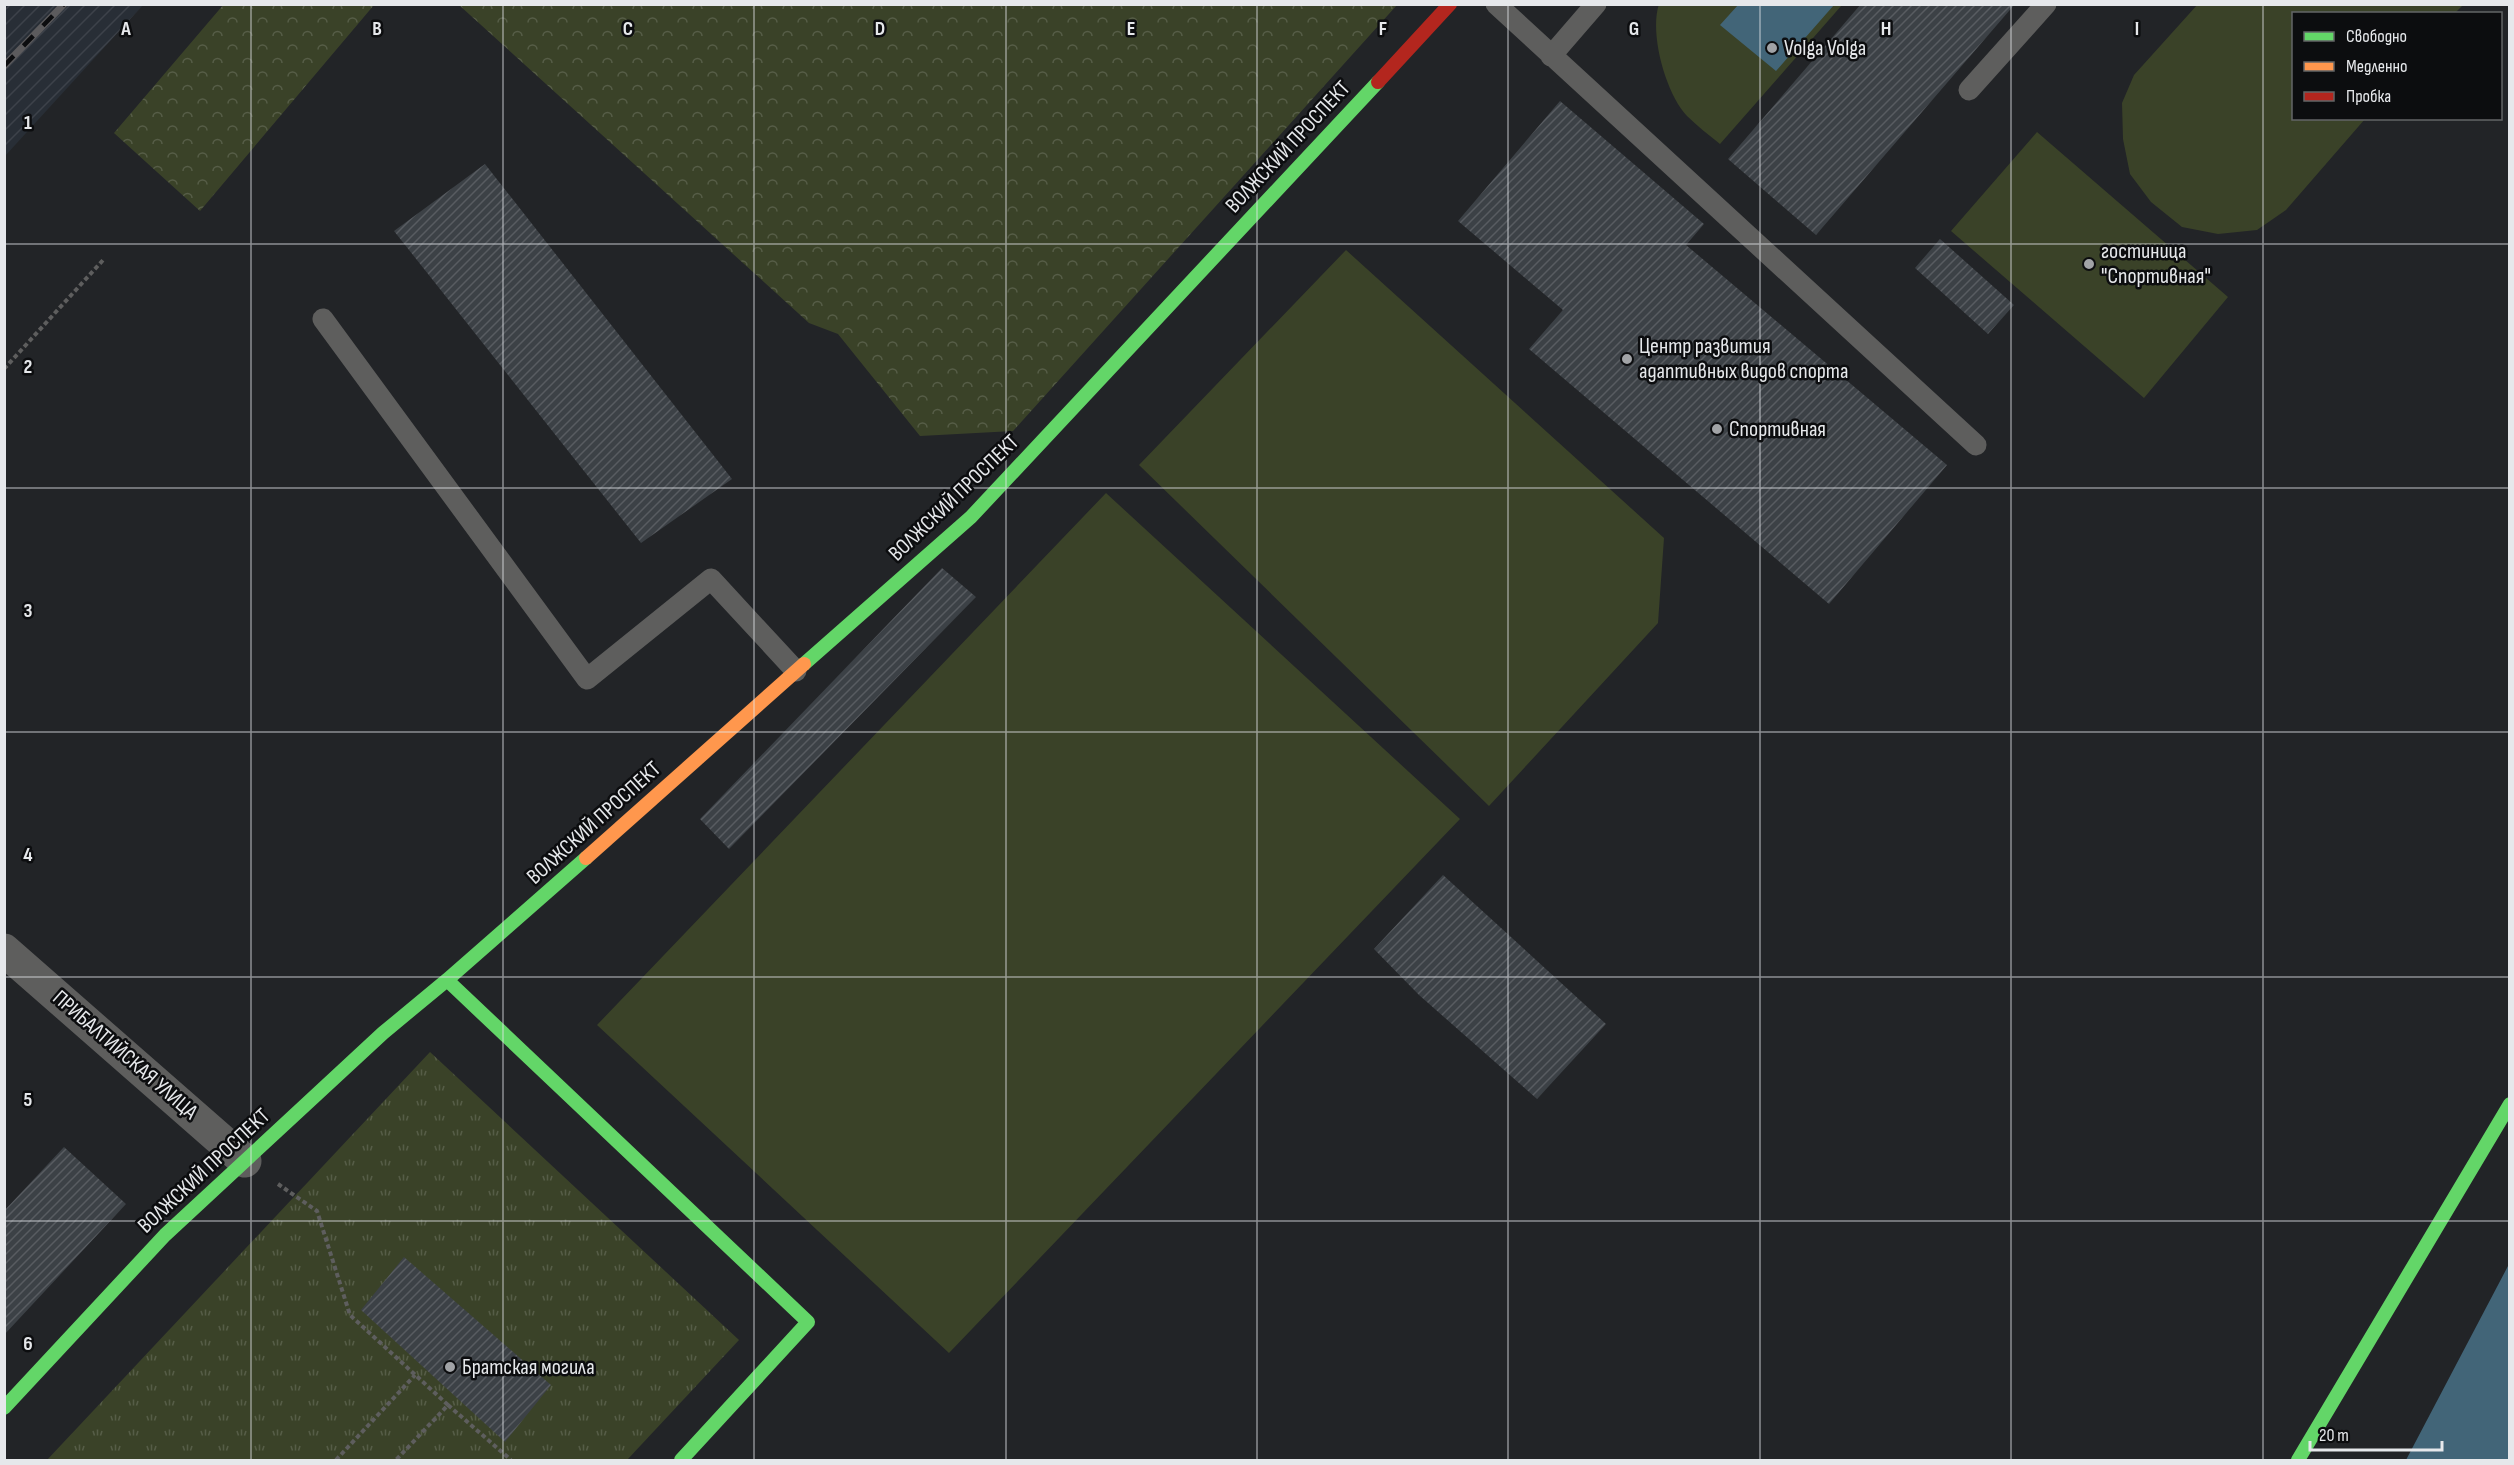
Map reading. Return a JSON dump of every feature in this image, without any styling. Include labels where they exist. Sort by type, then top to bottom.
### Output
[{"type":"street","name":"ВОЛЖСКИЙ ПРОСПЕКТ","points":[[4,1408],[165,1235],[383,1033],[447,980],[971,517],[1450,4]]},
{"type":"street","name":"ПРИБАЛТИЙСКАЯ УЛИЦА","points":[[4,950],[245,1161]]},
{"type":"street","points":[[447,980],[808,1322],[681,1461]]},
{"type":"street","points":[[2298,1461],[2510,1104]]},
{"type":"lane","points":[[1496,4],[1976,446]]},
{"type":"lane","points":[[1551,56],[1596,4]]},
{"type":"lane","points":[[1969,90],[2046,4]]},
{"type":"lane","points":[[323,319],[587,679],[711,579],[796,671]]},
{"type":"path","points":[[4,369],[104,259]]},
{"type":"path","points":[[293,1194],[317,1211],[350,1315],[511,1461]]},
{"type":"path","points":[[336,1461],[415,1376]]},
{"type":"path","points":[[396,1461],[448,1405]]},
{"type":"shaded area","points":[[4,5],[143,5],[5,156]]},
{"type":"green space","points":[[224,4],[374,5],[200,211],[114,133]]},
{"type":"green space","points":[[1659,4],[1842,5],[1720,144],[1687,116],[1672,93],[1658,47],[1656,17]]},
{"type":"green space","points":[[2198,4],[2463,4],[2456,12],[2292,12],[2292,120],[2364,120],[2286,210],[2257,230],[2218,234],[2182,227],[2151,202],[2130,174],[2123,139],[2122,103],[2134,75]]},
{"type":"green space","points":[[459,5],[1397,5],[1013,431],[920,436],[838,334],[809,323]]},
{"type":"green space","name":"гостиница \"Спортивная\"","points":[[2037,132],[2228,297],[2144,398],[1951,231]]},
{"type":"green space","points":[[1346,250],[1664,538],[1658,623],[1489,806],[1139,465]]},
{"type":"green space","points":[[1106,493],[1460,819],[949,1353],[597,1025]]},
{"type":"green space","points":[[430,1052],[739,1340],[627,1460],[47,1460]]},
{"type":"water","name":"Volga Volga","points":[[1738,5],[1834,5],[1776,71],[1720,25]]},
{"type":"water","points":[[2509,1264],[2509,1460],[2406,1460],[2508,1266]]},
{"type":"building","points":[[1861,4],[2015,4],[1816,235],[1728,159]]},
{"type":"building","points":[[1560,101],[1704,224],[1686,245],[1947,465],[1829,604],[1529,349],[1563,310],[1458,221]]},
{"type":"building","points":[[485,164],[732,479],[641,543],[394,231]]},
{"type":"building","points":[[1940,239],[2014,305],[1988,334],[1915,268]]},
{"type":"building","points":[[942,568],[976,597],[729,849],[700,819]]},
{"type":"building","points":[[1443,875],[1606,1024],[1537,1099],[1419,995],[1374,949]]},
{"type":"building","points":[[64,1147],[126,1204],[4,1335],[4,1211]]},
{"type":"building","points":[[404,1257],[551,1385],[505,1442],[361,1310]]},
{"type":"railway","points":[[4,66],[64,4]]},
{"type":"traffic: fast","points":[[804,664],[971,517],[1378,82]]},
{"type":"traffic: fast","points":[[4,1408],[165,1235],[383,1033],[586,858]]},
{"type":"traffic: fast","points":[[447,980],[808,1322],[681,1460]]},
{"type":"traffic: fast","points":[[2298,1460],[2510,1104]]},
{"type":"traffic: slow","points":[[586,858],[804,664]]},
{"type":"traffic: jam","points":[[1378,82],[1450,4]]},
{"type":"place","name":"Volga Volga","points":[[1772,48]]},
{"type":"place","name":"гостиница \"Спортивная\"","points":[[2089,264]]},
{"type":"place","name":"Центр развития адаптивных видов спорта","points":[[1627,359]]},
{"type":"place","name":"Спортивная","points":[[1717,429]]},
{"type":"place","name":"Братская могила","points":[[450,1367]]}]
